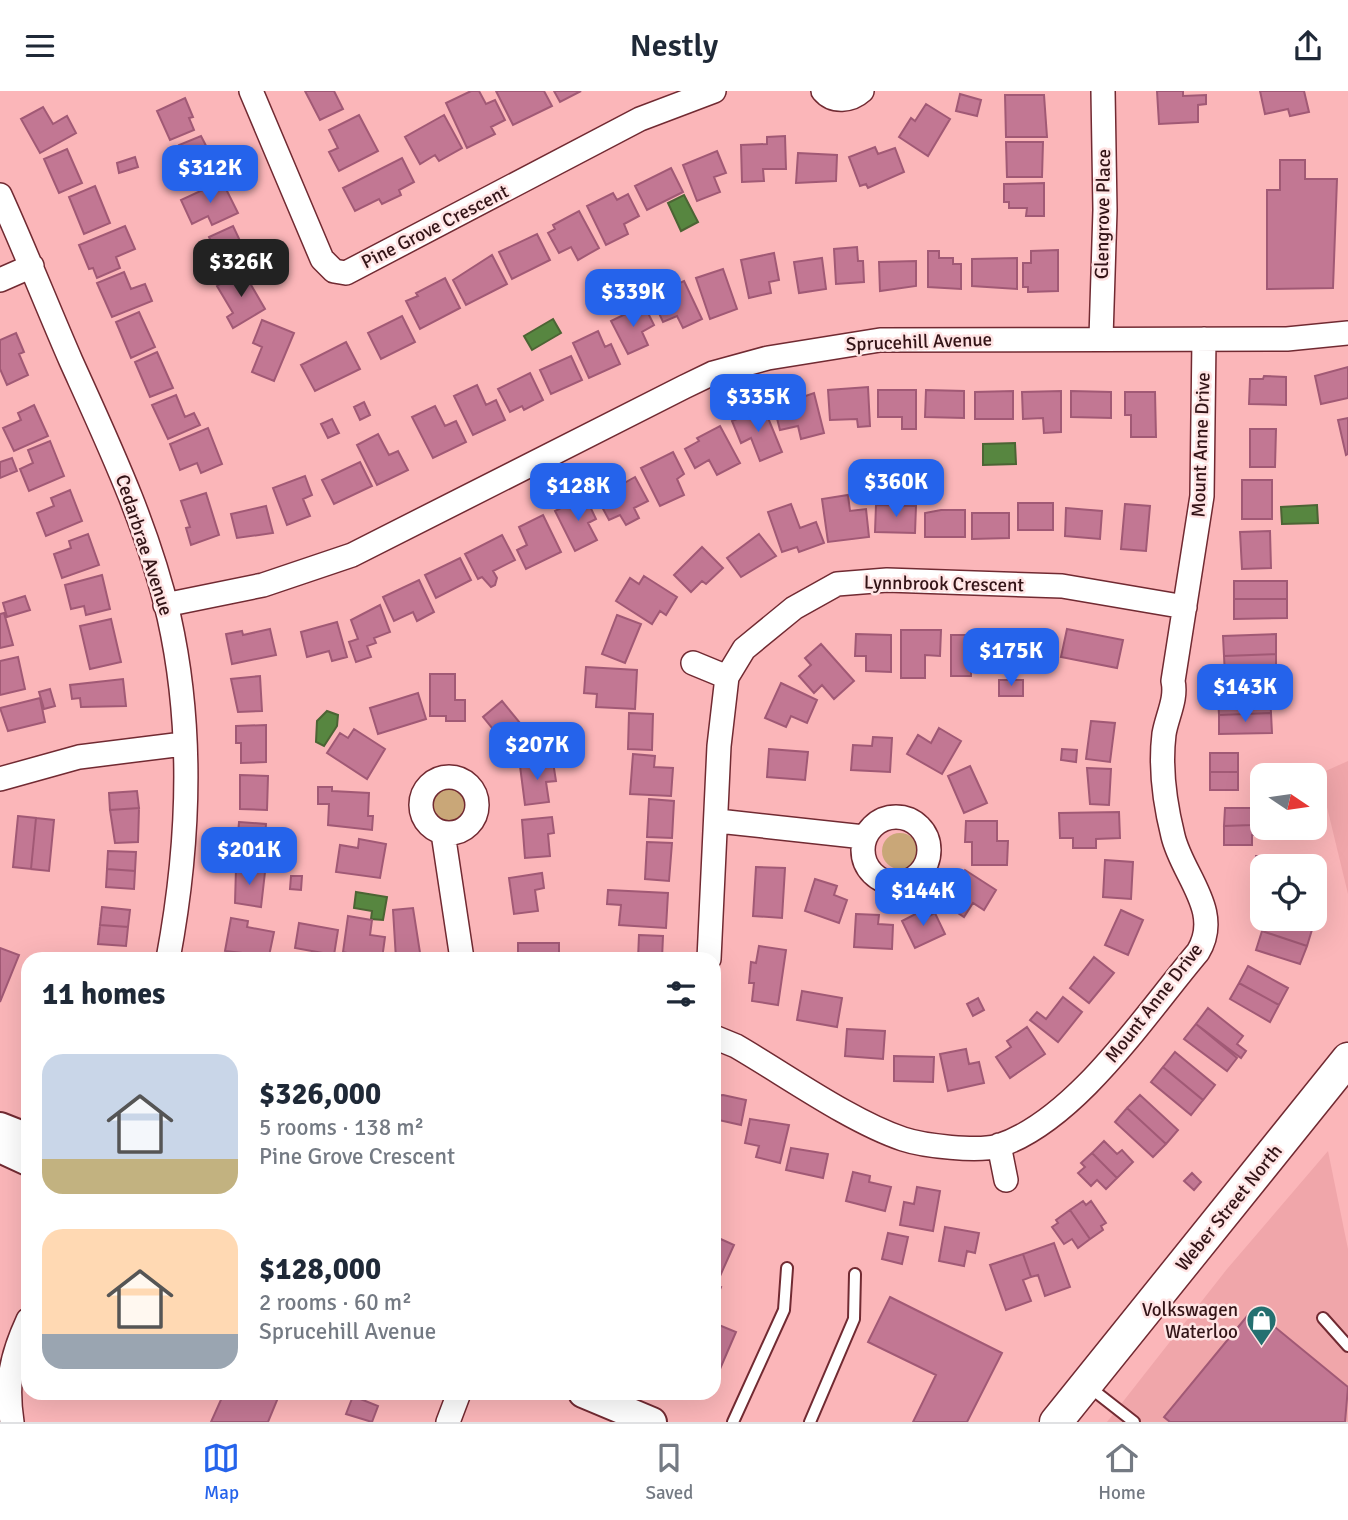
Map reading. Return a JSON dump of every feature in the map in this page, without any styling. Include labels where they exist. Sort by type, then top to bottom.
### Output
[{"type":"main road","name":"Weber Street North","points":[[1056,1422],[1348,1059]]},
{"type":"street","name":"Pine Grove Crescent","points":[[251,91],[322,259],[334,271],[346,273],[629,124],[714,91]]},
{"type":"street","points":[[823,91],[828,97],[842,100],[862,91]]},
{"type":"street","name":"Glengrove Place","points":[[1101,338],[1105,210],[1103,91]]},
{"type":"street","name":"Cedarbrae Avenue","points":[[0,195],[127,485],[151,553],[165,605],[178,670],[183,744],[184,851],[169,952]]},
{"type":"street","points":[[0,281],[32,266]]},
{"type":"street","name":"Sprucehill Avenue","points":[[165,605],[263,585],[352,555],[713,373],[821,347],[880,340],[1287,339],[1348,333]]},
{"type":"street","name":"Mount Anne Drive","points":[[721,1040],[736,1046],[870,1125],[901,1139],[957,1147],[999,1145],[1027,1132],[1096,1077],[1198,952],[1206,936],[1204,908],[1177,849],[1164,793],[1164,738],[1175,691],[1173,681],[1202,496],[1204,339]]},
{"type":"street","name":"Lynnbrook Crescent","points":[[709,952],[718,821],[719,746],[727,677],[744,649],[794,608],[837,584],[887,580],[1062,586],[1185,607]]},
{"type":"street","points":[[693,663],[727,677]]},
{"type":"street","points":[[0,779],[92,754],[183,744]]},
{"type":"street","points":[[718,821],[864,837]]},
{"type":"street","points":[[443,833],[461,952]]},
{"type":"street","points":[[0,1127],[21,1135]]},
{"type":"street","points":[[999,1145],[1006,1180]]},
{"type":"street","points":[[0,1148],[21,1158]]},
{"type":"street","points":[[12,1422],[4,1390],[21,1336]]},
{"type":"street","points":[[448,1422],[456,1400]]},
{"type":"street","points":[[600,1400],[652,1422]]},
{"type":"lane","points":[[733,1422],[784,1310],[787,1268]]},
{"type":"lane","points":[[810,1422],[854,1319],[855,1274]]},
{"type":"lane","points":[[1323,1318],[1348,1346]]},
{"type":"lane","points":[[1086,1384],[1134,1422]]},
{"type":"shaded area","points":[[684,195],[698,222],[681,231],[668,203]]},
{"type":"shaded area","points":[[553,319],[561,333],[532,350],[524,336]]},
{"type":"shaded area","points":[[1015,443],[1016,464],[983,465],[983,444]]},
{"type":"shaded area","points":[[1317,505],[1318,523],[1282,524],[1281,507]]},
{"type":"shaded area","points":[[327,711],[338,715],[337,726],[324,746],[316,742],[317,721]]},
{"type":"shaded area","points":[[1348,761],[1348,894],[1327,807],[1327,770]]},
{"type":"shaded area","points":[[450,786],[463,791],[468,804],[463,817],[450,822],[437,817],[432,804],[437,791]]},
{"type":"shaded area","points":[[900,833],[913,838],[918,851],[913,864],[900,869],[887,864],[882,851],[887,838]]},
{"type":"shaded area","points":[[356,892],[387,897],[383,920],[371,919],[372,911],[354,908]]},
{"type":"shaded area","points":[[1328,1151],[1348,1249],[1348,1422],[1107,1422],[1227,1269]]},
{"type":"building","points":[[305,91],[334,91],[343,109],[320,120]]},
{"type":"building","points":[[471,91],[479,91],[486,104],[495,100],[505,120],[491,127],[495,134],[467,148],[446,103]]},
{"type":"building","points":[[496,91],[544,91],[552,106],[513,125]]},
{"type":"building","points":[[554,91],[581,91],[560,102]]},
{"type":"building","points":[[1157,91],[1183,91],[1183,96],[1206,95],[1206,104],[1198,105],[1198,122],[1159,124]]},
{"type":"building","points":[[1260,91],[1304,91],[1309,112],[1290,116],[1288,109],[1265,114]]},
{"type":"building","points":[[960,94],[981,100],[977,116],[956,111]]},
{"type":"building","points":[[1005,95],[1044,95],[1047,137],[1006,137]]},
{"type":"building","points":[[185,98],[193,117],[189,118],[194,130],[170,140],[157,111]]},
{"type":"building","points":[[926,104],[950,119],[928,156],[899,137],[911,118],[915,121]]},
{"type":"building","points":[[43,107],[53,124],[67,116],[76,133],[40,153],[21,119]]},
{"type":"building","points":[[359,115],[378,151],[339,171],[329,152],[338,148],[329,130]]},
{"type":"building","points":[[444,115],[462,148],[439,161],[435,155],[420,164],[405,137]]},
{"type":"building","points":[[201,136],[219,171],[182,187],[173,165],[185,160],[179,145]]},
{"type":"building","points":[[785,136],[786,169],[763,169],[764,181],[742,182],[741,145],[767,144],[767,137]]},
{"type":"building","points":[[1006,142],[1043,142],[1042,177],[1007,177]]},
{"type":"building","points":[[875,147],[878,154],[895,148],[904,172],[868,188],[866,184],[860,186],[849,157]]},
{"type":"building","points":[[67,149],[82,183],[59,193],[44,159]]},
{"type":"building","points":[[717,151],[726,173],[714,177],[720,192],[697,201],[683,165]]},
{"type":"building","points":[[798,153],[837,155],[836,181],[796,183]]},
{"type":"building","points":[[135,157],[138,167],[119,173],[117,163]]},
{"type":"building","points":[[402,158],[414,182],[399,190],[401,195],[382,204],[379,199],[355,211],[343,188]]},
{"type":"building","points":[[1280,160],[1305,160],[1305,179],[1337,179],[1333,288],[1267,289],[1267,190],[1280,190]]},
{"type":"building","points":[[671,168],[683,192],[647,210],[635,186]]},
{"type":"building","points":[[222,181],[238,213],[212,225],[208,216],[192,224],[181,200]]},
{"type":"building","points":[[1044,183],[1044,216],[1026,216],[1027,208],[1009,208],[1009,202],[1004,202],[1004,184]]},
{"type":"building","points":[[95,186],[110,223],[84,234],[69,197]]},
{"type":"building","points":[[613,193],[617,200],[628,194],[639,216],[624,224],[628,234],[606,245],[587,206]]},
{"type":"building","points":[[579,211],[599,248],[578,260],[571,247],[559,253],[548,233],[555,229],[553,225]]},
{"type":"building","points":[[125,226],[135,249],[116,257],[120,268],[97,278],[93,268],[89,269],[79,245]]},
{"type":"building","points":[[233,226],[249,260],[210,278],[201,260],[216,253],[209,237]]},
{"type":"building","points":[[537,234],[550,260],[512,279],[499,252]]},
{"type":"building","points":[[857,247],[858,261],[863,261],[864,282],[836,284],[834,249]]},
{"type":"building","points":[[1058,250],[1058,291],[1028,292],[1028,287],[1023,287],[1023,263],[1031,263],[1031,251]]},
{"type":"building","points":[[928,251],[939,251],[939,258],[953,258],[953,264],[961,264],[961,289],[928,287]]},
{"type":"building","points":[[774,253],[779,280],[769,282],[771,293],[749,298],[741,260]]},
{"type":"building","points":[[492,255],[507,284],[466,305],[453,280]]},
{"type":"building","points":[[822,258],[826,289],[799,293],[794,262]]},
{"type":"building","points":[[1017,258],[1017,289],[972,286],[972,259]]},
{"type":"building","points":[[916,261],[916,286],[880,291],[879,262]]},
{"type":"building","points":[[723,269],[737,309],[710,319],[696,278]]},
{"type":"building","points":[[243,271],[265,309],[233,328],[227,317],[233,313],[217,286]]},
{"type":"building","points":[[124,272],[131,289],[145,284],[152,301],[112,317],[97,283]]},
{"type":"building","points":[[445,278],[460,308],[420,329],[406,301]]},
{"type":"building","points":[[684,281],[702,319],[683,328],[677,316],[663,322],[651,296]]},
{"type":"building","points":[[644,305],[654,325],[642,332],[648,345],[628,354],[611,321]]},
{"type":"building","points":[[139,312],[155,347],[131,358],[116,322]]},
{"type":"building","points":[[402,316],[415,342],[381,359],[368,333]]},
{"type":"building","points":[[262,320],[294,333],[274,381],[252,372],[262,347],[253,343]]},
{"type":"building","points":[[598,331],[605,347],[611,344],[620,364],[589,378],[573,343]]},
{"type":"building","points":[[16,333],[24,352],[19,354],[28,375],[7,385],[0,369],[0,340]]},
{"type":"building","points":[[346,342],[360,369],[315,391],[301,365]]},
{"type":"building","points":[[157,352],[173,388],[150,397],[135,362]]},
{"type":"building","points":[[571,356],[582,380],[551,394],[540,370]]},
{"type":"building","points":[[1348,367],[1348,398],[1321,404],[1315,376]]},
{"type":"building","points":[[530,373],[543,400],[524,410],[522,406],[510,412],[498,389]]},
{"type":"building","points":[[1264,376],[1286,377],[1286,405],[1249,404],[1250,379],[1263,379]]},
{"type":"building","points":[[477,385],[486,405],[496,400],[505,420],[473,435],[454,396]]},
{"type":"building","points":[[868,387],[870,426],[858,427],[857,419],[830,420],[828,390]]},
{"type":"building","points":[[878,390],[916,390],[916,429],[902,429],[902,417],[878,417]]},
{"type":"building","points":[[926,390],[964,391],[964,418],[925,417]]},
{"type":"building","points":[[1013,391],[1013,419],[975,419],[975,392]]},
{"type":"building","points":[[1061,391],[1061,432],[1044,433],[1043,418],[1023,419],[1022,392]]},
{"type":"building","points":[[1071,391],[1111,392],[1111,418],[1071,417]]},
{"type":"building","points":[[1125,392],[1155,392],[1156,437],[1131,437],[1131,415],[1125,415]]},
{"type":"building","points":[[814,393],[824,433],[801,439],[798,426],[780,430],[774,407]]},
{"type":"building","points":[[176,395],[185,417],[194,413],[200,425],[168,439],[152,405]]},
{"type":"building","points":[[364,402],[370,415],[360,420],[354,407]]},
{"type":"building","points":[[34,405],[48,436],[14,451],[3,428],[21,420],[18,413]]},
{"type":"building","points":[[435,406],[445,426],[456,421],[466,442],[433,458],[412,417]]},
{"type":"building","points":[[764,408],[782,452],[760,461],[751,438],[741,443],[732,421]]},
{"type":"building","points":[[1348,418],[1348,454],[1346,455],[1338,420]]},
{"type":"building","points":[[332,419],[339,433],[328,438],[321,424]]},
{"type":"building","points":[[720,426],[740,463],[717,475],[709,460],[695,468],[685,449],[699,441],[697,438]]},
{"type":"building","points":[[208,428],[222,464],[201,473],[197,463],[180,470],[170,444]]},
{"type":"building","points":[[1250,429],[1276,429],[1275,467],[1250,467]]},
{"type":"building","points":[[378,434],[389,455],[398,451],[408,470],[377,485],[357,445]]},
{"type":"building","points":[[50,441],[64,476],[29,491],[20,469],[33,463],[28,450]]},
{"type":"building","points":[[673,452],[684,474],[677,479],[684,495],[660,506],[641,468]]},
{"type":"building","points":[[12,458],[17,471],[0,478],[0,462]]},
{"type":"building","points":[[360,462],[372,486],[334,504],[322,480]]},
{"type":"building","points":[[305,476],[312,495],[303,499],[310,516],[287,525],[273,488]]},
{"type":"building","points":[[635,477],[648,501],[634,508],[639,518],[626,525],[620,515],[609,520],[594,492],[614,481],[617,487]]},
{"type":"building","points":[[1242,480],[1272,480],[1272,519],[1242,519]]},
{"type":"building","points":[[70,490],[82,521],[46,536],[37,513],[54,506],[51,498]]},
{"type":"building","points":[[206,493],[219,535],[191,545],[186,528],[190,527],[181,501]]},
{"type":"building","points":[[848,495],[850,511],[866,509],[869,537],[828,542],[822,499]]},
{"type":"building","points":[[585,496],[596,519],[588,523],[597,540],[575,551],[555,511]]},
{"type":"building","points":[[1018,503],[1053,503],[1053,530],[1018,530]]},
{"type":"building","points":[[791,504],[800,528],[816,522],[824,543],[799,552],[797,547],[782,552],[768,512]]},
{"type":"building","points":[[1125,504],[1150,506],[1146,551],[1121,549]]},
{"type":"building","points":[[876,505],[916,506],[915,533],[875,532]]},
{"type":"building","points":[[266,506],[273,533],[237,538],[231,514]]},
{"type":"building","points":[[1066,508],[1102,511],[1100,539],[1065,536]]},
{"type":"building","points":[[965,510],[965,537],[925,537],[925,513]]},
{"type":"building","points":[[972,513],[1009,513],[1009,538],[972,539]]},
{"type":"building","points":[[543,515],[561,552],[526,569],[517,550],[527,545],[519,527]]},
{"type":"building","points":[[1270,531],[1271,568],[1242,569],[1240,532]]},
{"type":"building","points":[[88,534],[99,565],[62,578],[54,554],[71,548],[69,541]]},
{"type":"building","points":[[759,534],[776,556],[741,577],[727,558]]},
{"type":"building","points":[[502,535],[515,560],[493,571],[497,578],[495,585],[491,587],[482,577],[478,579],[465,554]]},
{"type":"building","points":[[702,547],[723,568],[706,584],[702,581],[691,592],[674,575]]},
{"type":"building","points":[[460,558],[471,580],[436,598],[425,575]]},
{"type":"building","points":[[102,575],[110,609],[86,615],[84,606],[71,609],[65,585]]},
{"type":"building","points":[[644,576],[677,597],[666,615],[660,611],[652,624],[616,601],[630,578],[639,584]]},
{"type":"building","points":[[419,580],[434,612],[417,621],[413,612],[394,621],[383,597]]},
{"type":"building","points":[[1234,581],[1287,581],[1287,599],[1234,599]]},
{"type":"building","points":[[25,596],[30,610],[7,617],[3,603]]},
{"type":"building","points":[[1234,599],[1287,599],[1287,618],[1234,619]]},
{"type":"building","points":[[380,605],[390,632],[374,638],[376,643],[367,646],[371,657],[356,662],[349,642],[358,639],[351,620]]},
{"type":"building","points":[[4,613],[13,645],[0,648],[0,614]]},
{"type":"building","points":[[617,615],[641,624],[625,663],[602,654]]},
{"type":"building","points":[[111,619],[121,662],[90,669],[80,626]]},
{"type":"building","points":[[337,622],[347,657],[332,661],[329,651],[307,657],[301,632]]},
{"type":"building","points":[[270,629],[276,655],[232,664],[226,634],[242,631],[243,635]]},
{"type":"building","points":[[1067,629],[1123,640],[1117,668],[1061,657]]},
{"type":"building","points":[[901,630],[941,630],[940,656],[925,655],[925,678],[901,678]]},
{"type":"building","points":[[998,630],[1017,630],[1017,641],[1031,641],[1031,667],[997,666]]},
{"type":"building","points":[[856,634],[891,635],[891,672],[866,671],[866,656],[855,656]]},
{"type":"building","points":[[1276,634],[1276,654],[1224,656],[1223,636]]},
{"type":"building","points":[[951,635],[985,635],[985,663],[971,663],[971,676],[951,676]]},
{"type":"building","points":[[821,644],[854,681],[834,699],[822,685],[814,693],[799,676],[811,665],[805,658]]},
{"type":"building","points":[[1276,654],[1276,673],[1225,675],[1224,656]]},
{"type":"building","points":[[18,657],[25,689],[0,695],[0,661]]},
{"type":"building","points":[[586,667],[637,670],[635,709],[596,707],[597,694],[584,693]]},
{"type":"building","points":[[430,674],[455,674],[455,700],[465,700],[465,721],[446,721],[446,716],[430,716]]},
{"type":"building","points":[[260,676],[262,711],[238,712],[231,679]]},
{"type":"building","points":[[123,679],[126,706],[81,707],[80,698],[72,699],[70,685]]},
{"type":"building","points":[[999,680],[1023,680],[1023,696],[999,696]]},
{"type":"building","points":[[781,683],[817,700],[807,723],[791,716],[786,727],[765,718]]},
{"type":"building","points":[[50,689],[55,706],[44,709],[39,692]]},
{"type":"building","points":[[418,693],[426,719],[378,734],[370,708]]},
{"type":"building","points":[[1270,695],[1271,713],[1219,715],[1218,697]]},
{"type":"building","points":[[40,698],[45,722],[8,731],[0,708]]},
{"type":"building","points":[[502,701],[534,740],[515,756],[483,717]]},
{"type":"building","points":[[629,713],[653,714],[652,750],[628,749]]},
{"type":"building","points":[[1271,713],[1272,733],[1219,734],[1219,715]]},
{"type":"building","points":[[1091,721],[1115,723],[1110,762],[1086,759]]},
{"type":"building","points":[[266,725],[266,762],[241,763],[241,743],[236,743],[236,726]]},
{"type":"building","points":[[939,728],[961,741],[942,774],[907,754],[918,735],[931,743]]},
{"type":"building","points":[[354,729],[385,749],[367,779],[327,753],[340,733],[348,738]]},
{"type":"building","points":[[873,737],[892,738],[890,772],[851,770],[853,745],[872,746]]},
{"type":"building","points":[[769,749],[808,752],[805,780],[767,777]]},
{"type":"building","points":[[1062,749],[1077,750],[1076,762],[1061,760]]},
{"type":"building","points":[[1210,753],[1238,753],[1238,772],[1210,772]]},
{"type":"building","points":[[633,754],[655,756],[654,767],[673,768],[671,796],[630,794]]},
{"type":"building","points":[[553,762],[556,781],[546,782],[549,802],[525,805],[520,766]]},
{"type":"building","points":[[970,766],[987,803],[964,813],[948,776]]},
{"type":"building","points":[[1087,768],[1111,769],[1109,805],[1090,804]]},
{"type":"building","points":[[1210,772],[1238,772],[1238,790],[1210,790]]},
{"type":"building","points":[[240,775],[268,776],[267,810],[240,809]]},
{"type":"building","points":[[318,787],[332,787],[332,791],[369,793],[368,816],[373,816],[372,830],[328,825],[329,804],[318,804]]},
{"type":"building","points":[[137,791],[139,808],[110,810],[109,793]]},
{"type":"building","points":[[649,799],[674,801],[672,838],[647,837]]},
{"type":"building","points":[[139,808],[138,842],[115,843],[110,810]]},
{"type":"building","points":[[1225,808],[1250,808],[1250,825],[1224,826]]},
{"type":"building","points":[[1119,812],[1120,838],[1096,839],[1096,848],[1073,848],[1073,838],[1060,838],[1059,813]]},
{"type":"building","points":[[18,816],[36,818],[31,869],[13,867]]},
{"type":"building","points":[[552,817],[554,833],[548,834],[550,856],[525,858],[522,820]]},
{"type":"building","points":[[36,818],[54,820],[49,871],[31,869]]},
{"type":"building","points":[[966,821],[997,821],[997,841],[1008,841],[1007,865],[972,865],[972,842],[965,842]]},
{"type":"building","points":[[239,822],[266,824],[263,863],[236,861]]},
{"type":"building","points":[[1250,825],[1252,845],[1224,845],[1224,826]]},
{"type":"building","points":[[359,839],[386,844],[380,878],[336,872],[340,845],[358,848]]},
{"type":"building","points":[[647,842],[672,843],[669,881],[645,879]]},
{"type":"building","points":[[108,851],[136,852],[135,871],[107,869]]},
{"type":"building","points":[[1105,860],[1133,862],[1131,899],[1103,897]]},
{"type":"building","points":[[756,867],[785,868],[782,918],[753,916]]},
{"type":"building","points":[[236,868],[265,872],[261,907],[235,903]]},
{"type":"building","points":[[107,869],[135,871],[134,889],[106,887]]},
{"type":"building","points":[[965,870],[996,890],[984,910],[973,903],[964,917],[943,903]]},
{"type":"building","points":[[542,873],[544,888],[535,890],[538,911],[514,914],[509,878]]},
{"type":"building","points":[[291,876],[302,876],[301,890],[290,889]]},
{"type":"building","points":[[815,879],[837,886],[834,895],[847,900],[839,923],[805,911]]},
{"type":"building","points":[[608,890],[668,893],[666,928],[619,925],[621,905],[607,904]]},
{"type":"building","points":[[102,907],[130,910],[128,927],[100,925]]},
{"type":"building","points":[[413,908],[420,952],[396,952],[393,910]]},
{"type":"building","points":[[923,910],[927,917],[935,913],[945,934],[915,948],[902,921]]},
{"type":"building","points":[[1121,910],[1143,920],[1128,955],[1105,945]]},
{"type":"building","points":[[856,914],[879,915],[878,924],[893,925],[892,949],[854,947]]},
{"type":"building","points":[[348,916],[372,920],[370,935],[385,937],[383,952],[343,952]]},
{"type":"building","points":[[231,918],[248,921],[247,927],[274,932],[270,952],[225,951]]},
{"type":"building","points":[[299,923],[338,930],[334,952],[295,948]]},
{"type":"building","points":[[100,925],[128,927],[126,946],[98,944]]},
{"type":"building","points":[[1262,931],[1312,931],[1307,946]]},
{"type":"building","points":[[1262,931],[1307,946],[1300,964],[1256,950]]},
{"type":"building","points":[[639,935],[663,936],[662,952],[638,952]]},
{"type":"building","points":[[518,943],[559,943],[559,952],[518,952]]},
{"type":"building","points":[[759,946],[786,950],[778,1005],[752,1001],[754,983],[749,983],[751,962],[756,963]]},
{"type":"building","points":[[0,948],[19,955],[0,1002]]},
{"type":"building","points":[[1094,957],[1114,973],[1089,1003],[1070,988]]},
{"type":"building","points":[[1248,966],[1288,988],[1279,1005],[1239,983]]},
{"type":"building","points":[[1239,983],[1279,1005],[1270,1022],[1230,999]]},
{"type":"building","points":[[802,991],[842,998],[837,1027],[797,1020]]},
{"type":"building","points":[[1063,997],[1082,1012],[1058,1042],[1030,1020],[1037,1012],[1046,1019]]},
{"type":"building","points":[[978,998],[984,1010],[973,1016],[967,1004]]},
{"type":"building","points":[[1208,1008],[1243,1036],[1237,1044],[1246,1051],[1241,1058],[1196,1024]]},
{"type":"building","points":[[1196,1024],[1237,1058],[1227,1071],[1184,1039]]},
{"type":"building","points":[[1027,1027],[1045,1054],[1010,1078],[996,1057],[1011,1047],[1007,1041]]},
{"type":"building","points":[[847,1029],[885,1031],[883,1059],[845,1056]]},
{"type":"building","points":[[966,1049],[969,1064],[979,1062],[984,1083],[948,1091],[940,1054]]},
{"type":"building","points":[[1175,1052],[1215,1085],[1203,1100],[1163,1067]]},
{"type":"building","points":[[894,1056],[934,1057],[933,1082],[894,1081]]},
{"type":"building","points":[[1163,1067],[1203,1100],[1191,1115],[1151,1082]]},
{"type":"building","points":[[721,1095],[746,1100],[741,1125],[721,1121]]},
{"type":"building","points":[[1140,1095],[1178,1130],[1166,1144],[1127,1108]]},
{"type":"building","points":[[1127,1108],[1166,1144],[1153,1157],[1115,1122]]},
{"type":"building","points":[[750,1119],[789,1125],[780,1163],[756,1157],[759,1146],[745,1143]]},
{"type":"building","points":[[1104,1141],[1117,1154],[1122,1150],[1133,1162],[1117,1178],[1092,1153]]},
{"type":"building","points":[[791,1148],[828,1154],[823,1178],[786,1170]]},
{"type":"building","points":[[1092,1153],[1117,1178],[1106,1189],[1097,1180],[1091,1186],[1078,1173],[1085,1167],[1081,1163]]},
{"type":"building","points":[[853,1172],[870,1176],[869,1182],[891,1187],[885,1211],[846,1201]]},
{"type":"building","points":[[1192,1173],[1201,1182],[1194,1190],[1184,1181]]},
{"type":"building","points":[[917,1187],[940,1191],[933,1231],[900,1225],[904,1202],[914,1204]]},
{"type":"building","points":[[1083,1201],[1086,1205],[1091,1201],[1106,1223],[1101,1226],[1103,1230],[1090,1239],[1070,1210]]},
{"type":"building","points":[[1070,1210],[1090,1239],[1078,1248],[1072,1239],[1064,1244],[1052,1227],[1058,1223],[1056,1220]]},
{"type":"building","points":[[945,1227],[979,1233],[975,1253],[967,1251],[964,1266],[939,1261]]},
{"type":"building","points":[[888,1233],[908,1237],[902,1264],[882,1259]]},
{"type":"building","points":[[721,1239],[734,1245],[721,1274]]},
{"type":"building","points":[[1054,1243],[1070,1287],[1045,1296],[1038,1275],[1031,1277],[1023,1254]]},
{"type":"building","points":[[1023,1254],[1031,1277],[1023,1280],[1031,1301],[1006,1310],[990,1265]]},
{"type":"building","points":[[890,1297],[1002,1353],[967,1422],[913,1422],[936,1375],[868,1342]]},
{"type":"building","name":"Volkswagen Waterloo","points":[[1253,1309],[1348,1387],[1345,1422],[1170,1422],[1164,1417]]},
{"type":"building","points":[[721,1326],[736,1332],[721,1367]]},
{"type":"building","points":[[221,1400],[277,1400],[268,1422],[211,1422]]},
{"type":"building","points":[[351,1400],[363,1400],[378,1406],[372,1422],[346,1414]]},
{"type":"place","name":"Volkswagen Waterloo","points":[[1261,1348]]}]
